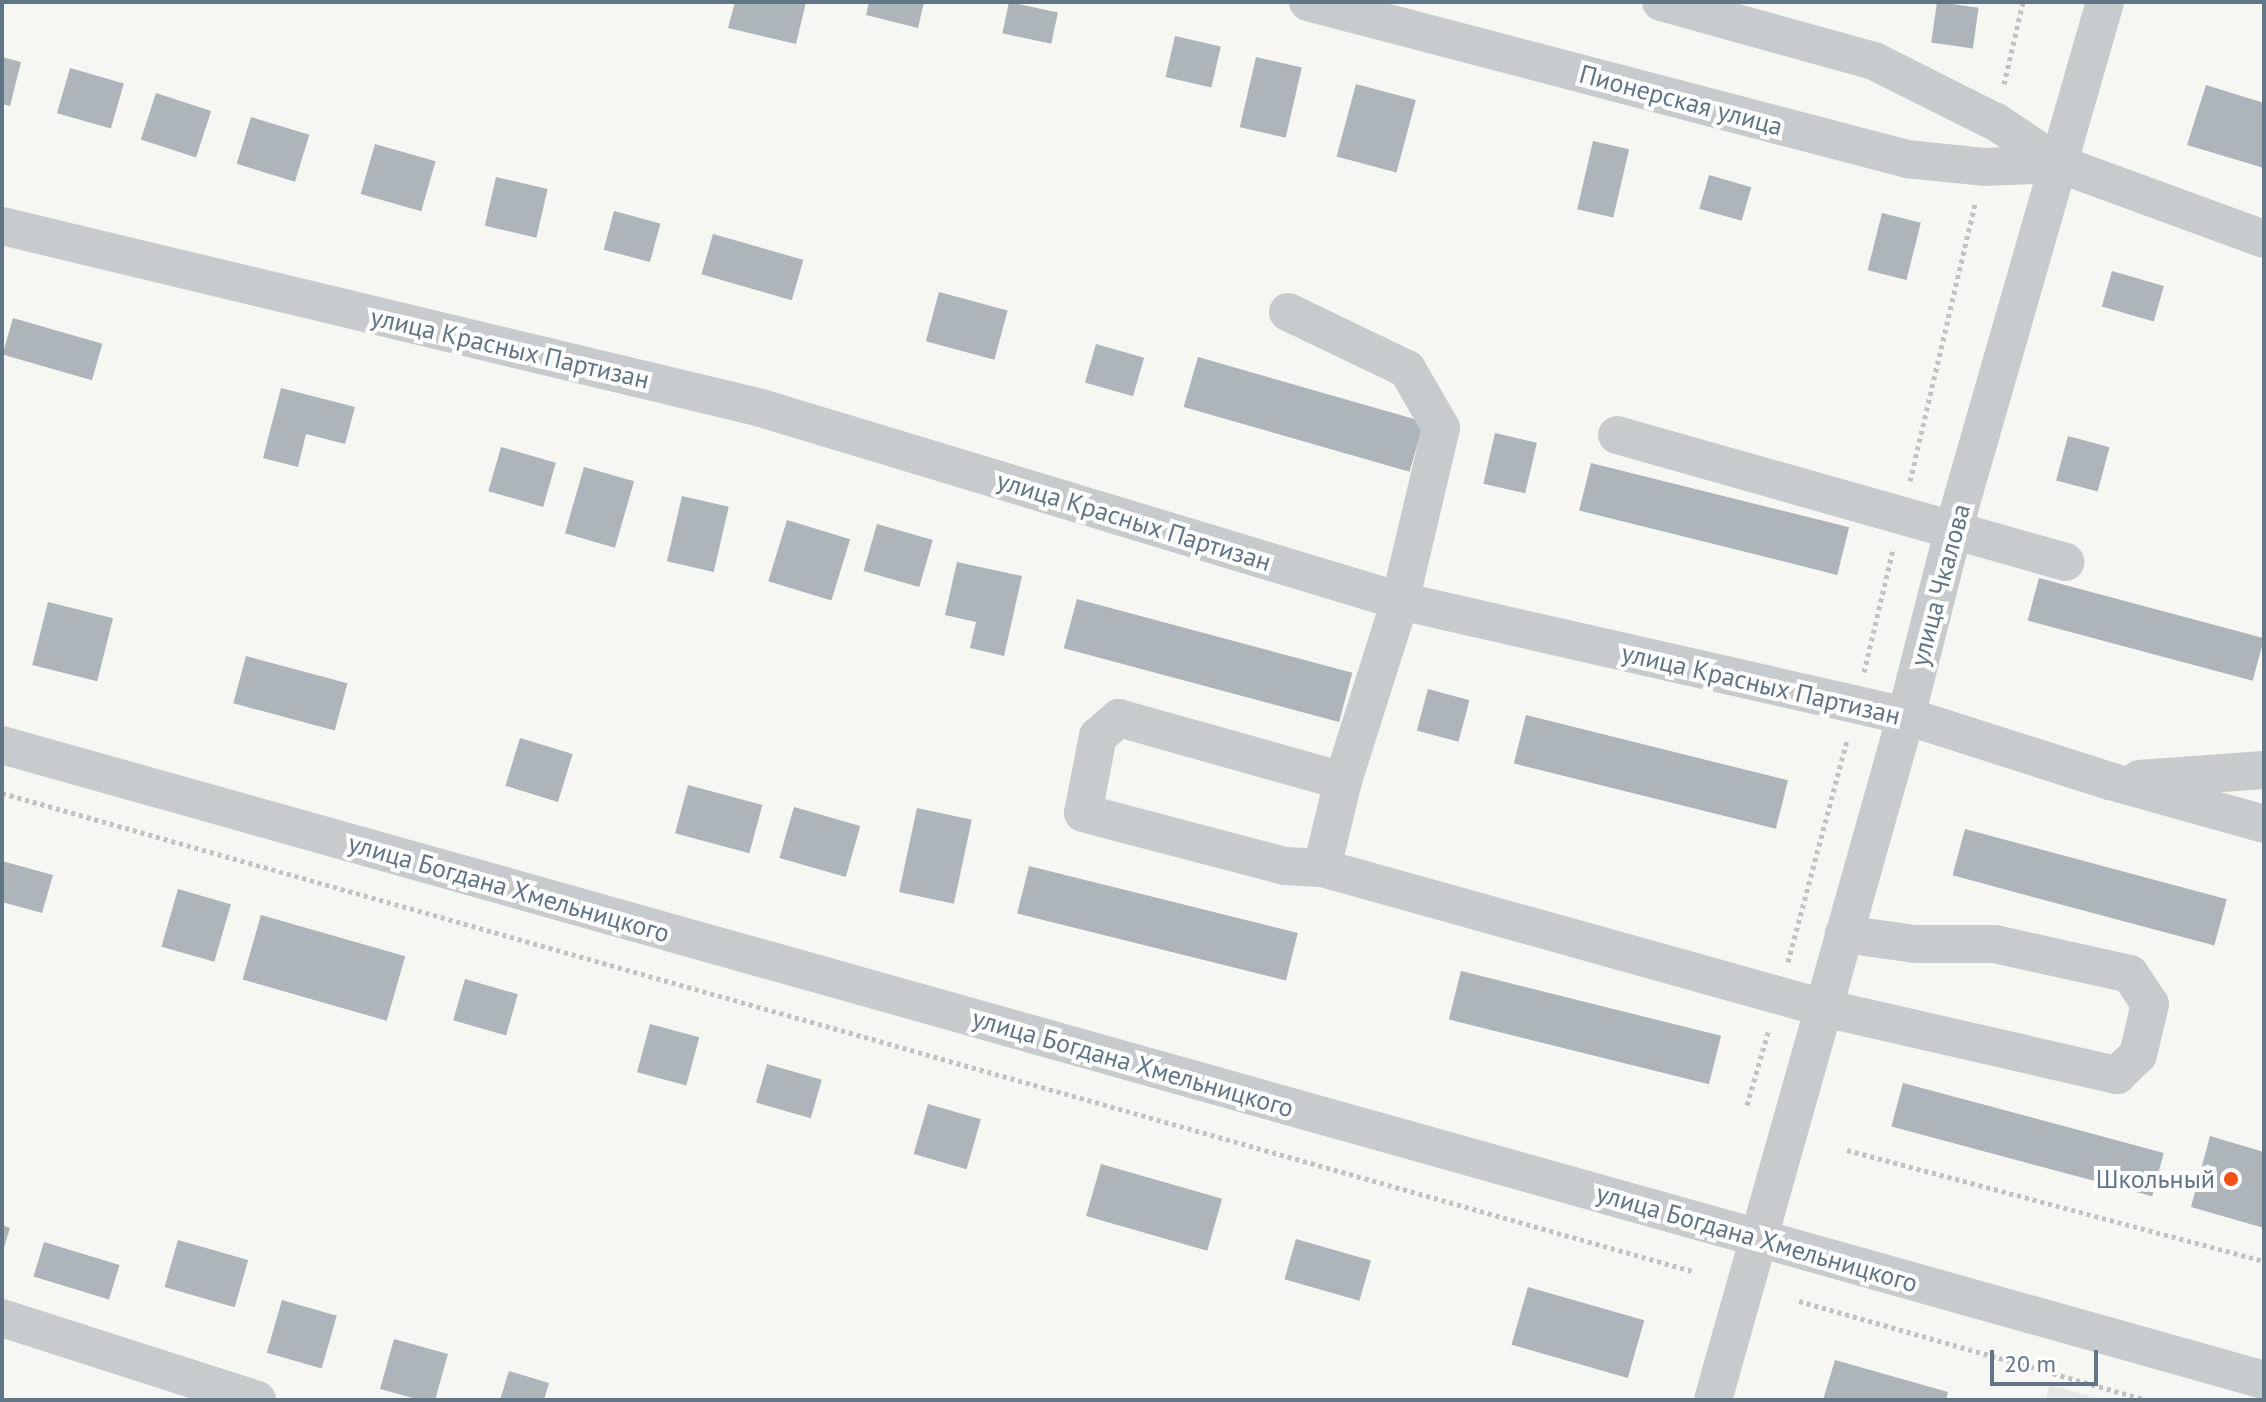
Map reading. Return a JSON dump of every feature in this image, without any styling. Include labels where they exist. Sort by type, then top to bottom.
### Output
[{"type":"street","name":"Пионерская улица","points":[[1308,2],[1907,159],[1984,167],[2059,164]]},
{"type":"street","name":"Пионерская улица","points":[[1661,2],[1874,61],[1996,122],[2059,164],[2264,239]]},
{"type":"street","name":"улица Чкалова","points":[[1713,1400],[1906,716],[1953,531],[2105,2]]},
{"type":"street","name":"улица Красных Партизан","points":[[2,226],[761,408],[1400,601],[1906,716],[2110,781],[2264,824]]},
{"type":"street","points":[[1288,312],[1407,369],[1441,428],[1400,601],[1343,781],[1322,868]]},
{"type":"street","points":[[1617,435],[2065,562]]},
{"type":"street","points":[[1343,781],[1119,718],[1098,736],[1083,813],[1285,866],[1322,868],[1824,1008],[2117,1075],[2138,1055],[2150,1004],[2130,974],[1995,944],[1915,944],[1844,934]]},
{"type":"street","name":"улица Богдана Хмельницкого","points":[[2,745],[2264,1380]]},
{"type":"street","points":[[2110,781],[2264,770]]},
{"type":"street","points":[[2,1318],[257,1400]]},
{"type":"path","points":[[1996,122],[2023,2]]},
{"type":"path","points":[[1747,1105],[1780,994],[1857,704],[1984,167]]},
{"type":"path","points":[[2,793],[1692,1271]]},
{"type":"path","points":[[1847,1150],[2264,1261]]},
{"type":"path","points":[[1799,1301],[2146,1400]]},
{"type":"shaded area","points":[[2051,1385],[2103,1400],[2045,1400]]},
{"type":"building","points":[[735,2],[806,2],[796,44],[728,28]]},
{"type":"building","points":[[869,2],[924,2],[918,28],[866,15]]},
{"type":"building","points":[[1009,2],[1058,12],[1051,44],[1002,33]]},
{"type":"building","points":[[1937,2],[1979,8],[1973,48],[1931,43]]},
{"type":"building","points":[[1175,36],[1221,47],[1211,87],[1166,77]]},
{"type":"building","points":[[2,57],[21,62],[10,106],[2,104]]},
{"type":"building","points":[[1256,57],[1302,68],[1286,138],[1240,127]]},
{"type":"building","points":[[70,68],[124,83],[111,129],[57,113]]},
{"type":"building","points":[[1356,84],[1416,100],[1396,172],[1337,156]]},
{"type":"building","points":[[2206,85],[2264,103],[2264,168],[2187,145]]},
{"type":"building","points":[[156,93],[211,111],[196,158],[141,140]]},
{"type":"building","points":[[251,117],[309,135],[295,182],[237,164]]},
{"type":"building","points":[[1593,141],[1629,149],[1613,218],[1577,209]]},
{"type":"building","points":[[375,144],[436,161],[421,211],[361,194]]},
{"type":"building","points":[[1709,175],[1751,187],[1742,221],[1699,209]]},
{"type":"building","points":[[496,177],[548,189],[536,238],[485,226]]},
{"type":"building","points":[[614,211],[660,223],[650,262],[604,250]]},
{"type":"building","points":[[1882,213],[1921,223],[1907,280],[1868,270]]},
{"type":"building","points":[[713,234],[803,260],[792,300],[701,274]]},
{"type":"building","points":[[2112,271],[2164,286],[2154,321],[2102,307]]},
{"type":"building","points":[[939,292],[1008,310],[994,360],[926,341]]},
{"type":"building","points":[[13,318],[102,344],[92,380],[3,355]]},
{"type":"building","points":[[1096,344],[1144,358],[1133,396],[1085,382]]},
{"type":"building","points":[[1198,357],[1424,422],[1410,472],[1184,407]]},
{"type":"building","points":[[281,388],[355,407],[345,444],[306,434],[298,467],[263,458]]},
{"type":"building","points":[[1495,433],[1537,443],[1525,493],[1483,484]]},
{"type":"building","points":[[2068,436],[2110,447],[2098,492],[2056,480]]},
{"type":"building","points":[[501,447],[556,463],[543,507],[488,491]]},
{"type":"building","points":[[1591,463],[1849,527],[1837,575],[1579,511]]},
{"type":"building","points":[[584,467],[634,481],[615,548],[565,533]]},
{"type":"building","points":[[682,496],[729,507],[714,572],[667,561]]},
{"type":"building","points":[[787,520],[850,539],[831,601],[768,581]]},
{"type":"building","points":[[877,524],[933,540],[919,587],[863,571]]},
{"type":"building","points":[[957,562],[1022,576],[1004,656],[970,648],[976,622],[945,615]]},
{"type":"building","points":[[2039,578],[2264,638],[2253,681],[2028,621]]},
{"type":"building","points":[[1077,599],[1352,673],[1339,722],[1064,648]]},
{"type":"building","points":[[48,602],[113,618],[97,681],[32,665]]},
{"type":"building","points":[[246,656],[347,683],[335,731],[233,703]]},
{"type":"building","points":[[1428,689],[1470,700],[1458,742],[1417,731]]},
{"type":"building","points":[[1526,715],[1788,780],[1776,829],[1514,764]]},
{"type":"building","points":[[520,738],[573,754],[558,802],[505,786]]},
{"type":"building","points":[[688,785],[762,805],[749,853],[675,833]]},
{"type":"building","points":[[794,807],[860,826],[846,877],[779,858]]},
{"type":"building","points":[[917,808],[972,820],[954,904],[899,892]]},
{"type":"building","points":[[1965,829],[2227,899],[2214,946],[1953,875]]},
{"type":"building","points":[[2,861],[53,875],[42,913],[2,902]]},
{"type":"building","points":[[1029,866],[1298,933],[1286,981],[1017,914]]},
{"type":"building","points":[[178,889],[231,904],[214,962],[161,947]]},
{"type":"building","points":[[261,915],[405,956],[387,1021],[243,979]]},
{"type":"building","points":[[1461,971],[1721,1036],[1709,1084],[1449,1020]]},
{"type":"building","points":[[465,979],[518,994],[506,1035],[453,1020]]},
{"type":"building","points":[[650,1024],[699,1037],[686,1085],[637,1072]]},
{"type":"building","points":[[767,1064],[822,1080],[811,1118],[756,1102]]},
{"type":"building","points":[[1903,1083],[2164,1153],[2152,1196],[1891,1126]]},
{"type":"building","points":[[928,1104],[981,1119],[967,1169],[914,1154]]},
{"type":"building","name":"Школьный","points":[[2210,1136],[2264,1152],[2264,1228],[2191,1207]]},
{"type":"building","points":[[1101,1164],[1222,1199],[1207,1251],[1086,1216]]},
{"type":"building","points":[[2,1225],[10,1228],[3,1251],[2,1251]]},
{"type":"building","points":[[1296,1239],[1371,1260],[1359,1301],[1284,1279]]},
{"type":"building","points":[[178,1240],[248,1260],[235,1307],[164,1287]]},
{"type":"building","points":[[44,1242],[120,1265],[109,1300],[33,1276]]},
{"type":"building","points":[[1528,1287],[1644,1320],[1628,1378],[1511,1345]]},
{"type":"building","points":[[282,1300],[337,1316],[322,1369],[267,1353]]},
{"type":"building","points":[[394,1339],[448,1354],[435,1400],[420,1400],[380,1389]]},
{"type":"building","points":[[1835,1360],[1948,1392],[1946,1400],[1823,1400]]},
{"type":"building","points":[[509,1371],[549,1383],[544,1400],[500,1400]]},
{"type":"place","name":"Школьный","points":[[2231,1179]]}]
